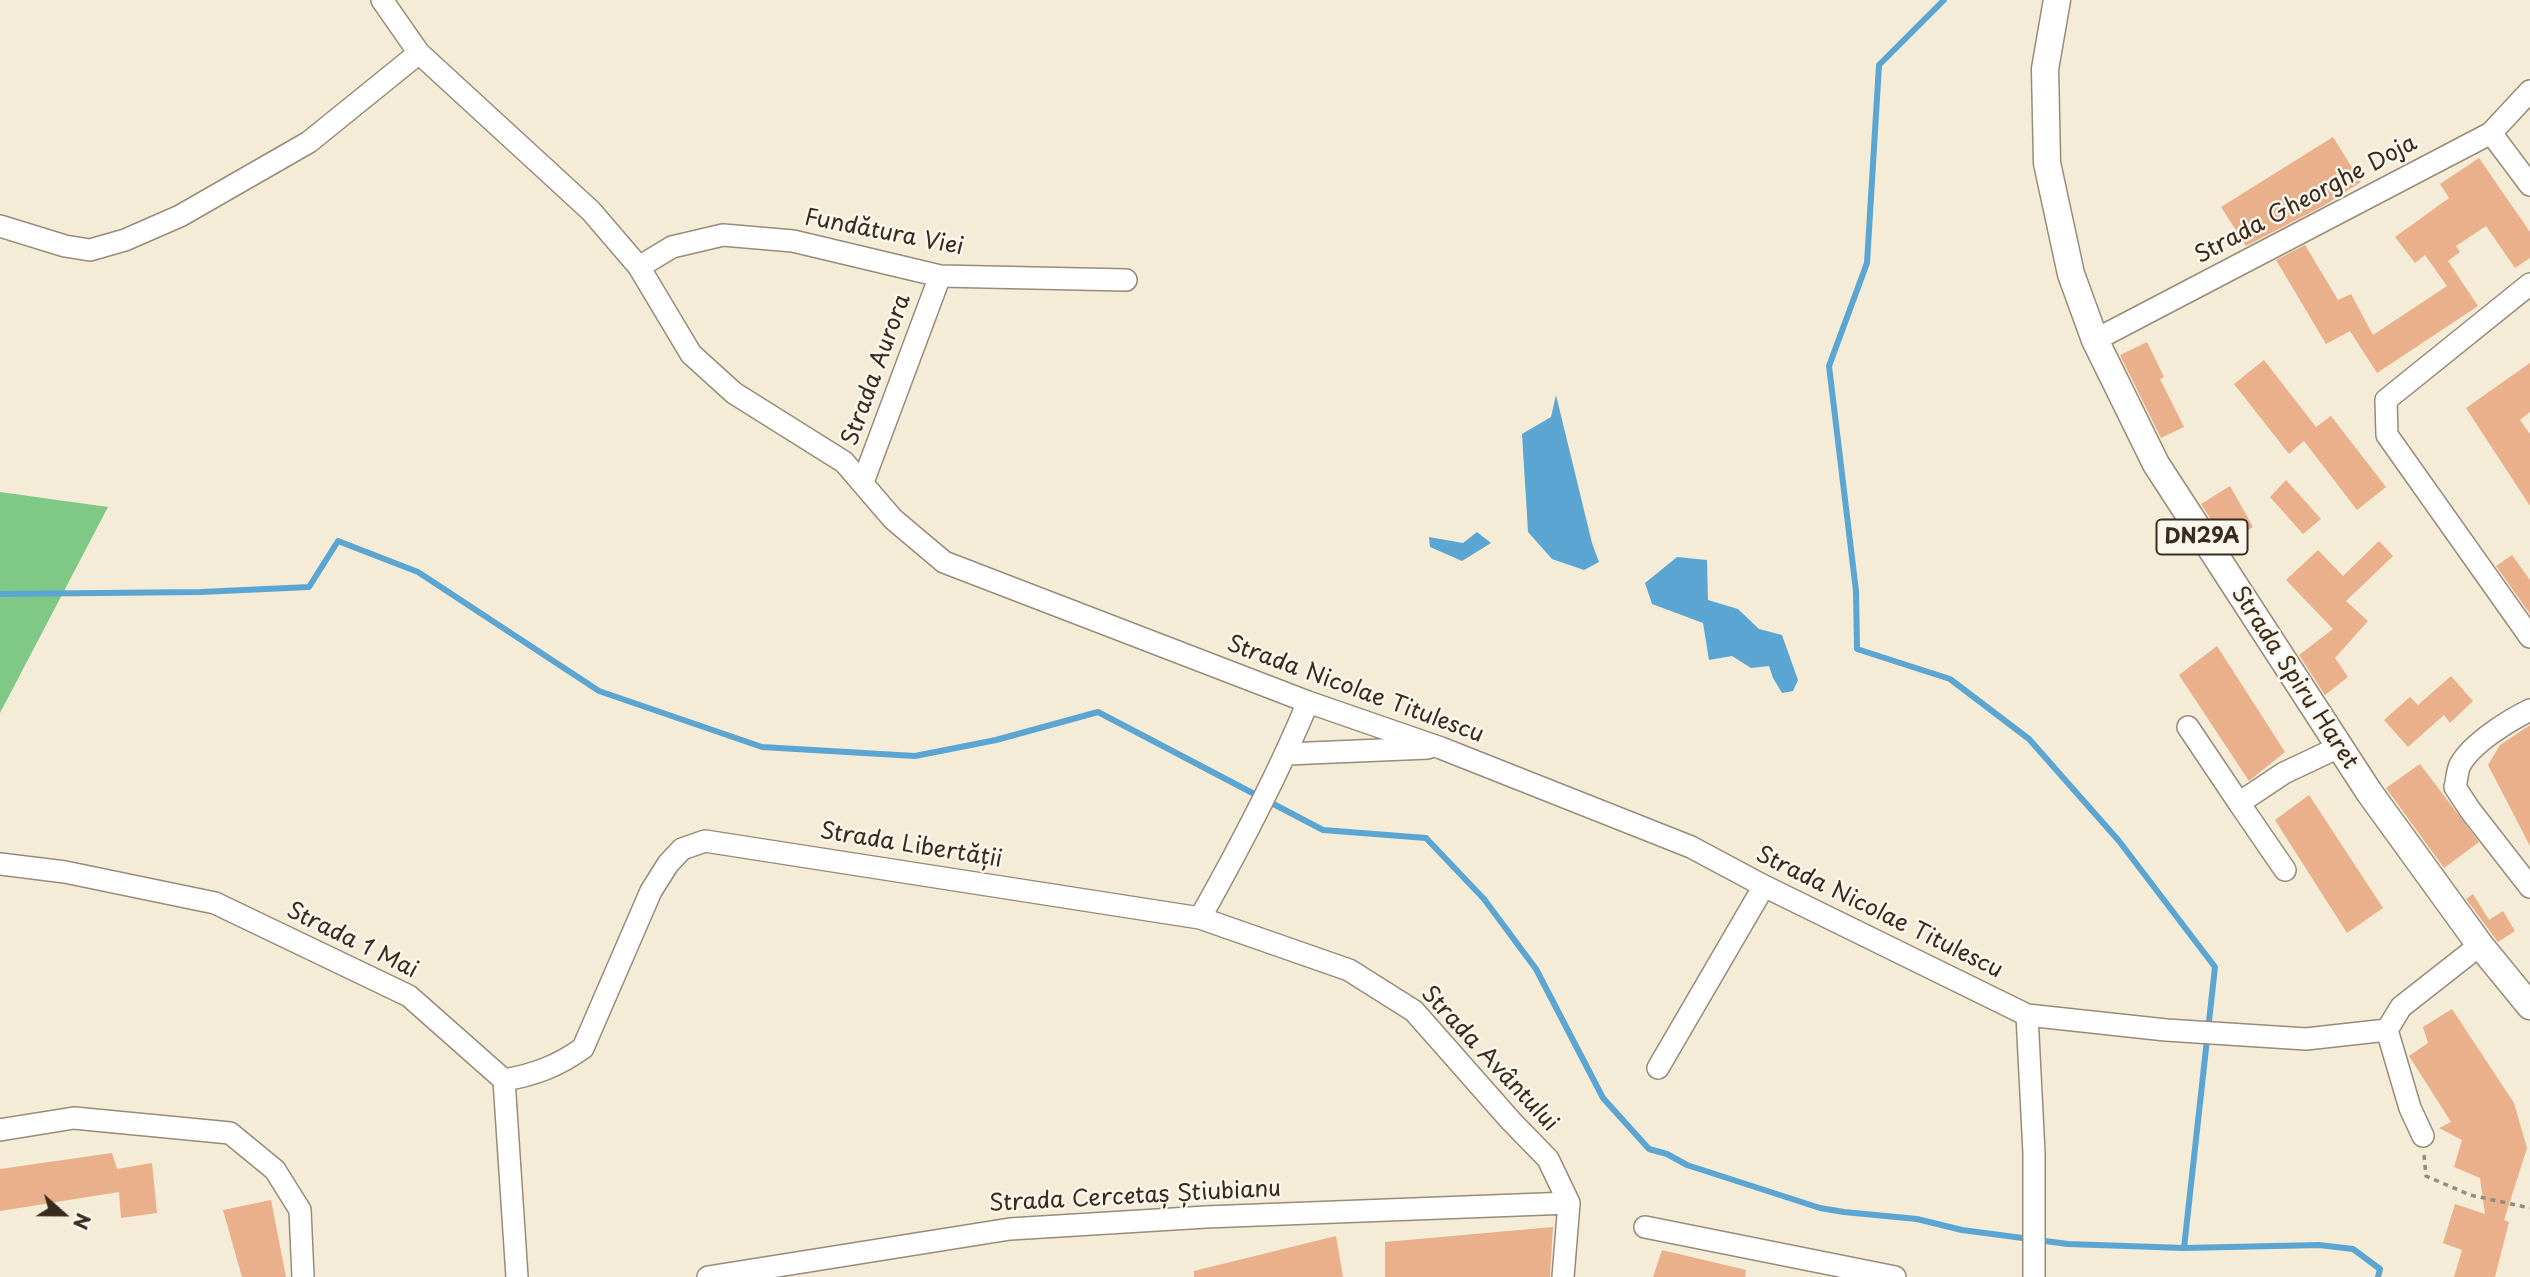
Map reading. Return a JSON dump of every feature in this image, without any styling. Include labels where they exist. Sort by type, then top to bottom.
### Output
[{"type":"main road","name":"Strada Spiru Haret","points":[[2057,0],[2045,69],[2047,163],[2071,274],[2095,340],[2156,464],[2339,747],[2480,945],[2530,1006]]},
{"type":"street","name":"Strada Nicolae Titulescu","points":[[383,0],[419,53],[591,211],[639,267],[691,354],[734,393],[844,462],[893,519],[944,562],[1308,702],[1441,748],[1691,847],[1764,886],[2027,1015],[2166,1030],[2306,1039],[2387,1030]]},
{"type":"street","points":[[0,226],[65,246],[90,250],[125,240],[180,216],[309,142],[419,53]]},
{"type":"street","name":"Strada Gheorghe Doja","points":[[2095,340],[2491,134],[2530,91]]},
{"type":"street","points":[[2491,134],[2530,185]]},
{"type":"street","name":"Fundătura Viei","points":[[639,267],[672,247],[723,235],[793,241],[940,276],[1126,280]]},
{"type":"street","name":"Strada Aurora","points":[[863,482],[940,276]]},
{"type":"street","points":[[2530,284],[2386,400],[2387,435],[2530,637]]},
{"type":"street","points":[[1200,918],[1252,826],[1287,754],[1308,702]]},
{"type":"street","points":[[2530,710],[2506,722],[2473,750],[2460,765],[2455,787],[2530,887]]},
{"type":"street","points":[[2188,727],[2285,870]]},
{"type":"street","points":[[2239,803],[2284,773],[2339,747]]},
{"type":"street","points":[[1287,754],[1441,748]]},
{"type":"street","name":"Strada Libertății","points":[[504,1080],[531,1076],[565,1061],[583,1048],[651,891],[668,864],[682,849],[705,841],[1200,918]]},
{"type":"street","name":"Strada 1 Mai","points":[[0,864],[65,872],[215,903],[408,996],[504,1080]]},
{"type":"street","points":[[1658,1068],[1764,886]]},
{"type":"street","name":"Strada Avântului","points":[[1200,918],[1349,970],[1414,1011],[1548,1159],[1569,1203]]},
{"type":"street","points":[[2423,1136],[2410,1108],[2387,1030],[2401,1007],[2480,945]]},
{"type":"street","points":[[2027,1015],[2035,1272]]},
{"type":"street","points":[[504,1080],[517,1277]]},
{"type":"street","points":[[0,1130],[74,1118],[230,1133],[275,1170],[300,1210],[303,1277]]},
{"type":"street","points":[[1563,1277],[1569,1203]]},
{"type":"street","name":"Strada Cercetaș Știubianu","points":[[708,1277],[1010,1229],[1220,1217],[1569,1203]]},
{"type":"street","points":[[1645,1227],[1895,1277]]},
{"type":"path","points":[[2423,1136],[2426,1176],[2470,1195],[2530,1208]]},
{"type":"green space","points":[[0,492],[108,507],[0,713]]},
{"type":"water","points":[[1556,395],[1599,562],[1584,570],[1552,559],[1528,532],[1522,434],[1551,417]]},
{"type":"water","points":[[1477,532],[1491,543],[1462,561],[1430,547],[1429,537],[1463,543]]},
{"type":"water","points":[[1677,557],[1707,560],[1708,600],[1738,609],[1759,629],[1782,635],[1798,680],[1793,691],[1782,693],[1769,666],[1751,668],[1732,656],[1709,660],[1703,623],[1652,604],[1645,583]]},
{"type":"building","points":[[2333,137],[2361,182],[2325,205],[2246,246],[2221,207]]},
{"type":"building","points":[[2479,158],[2530,232],[2530,258],[2515,268],[2486,226],[2456,246],[2460,252],[2448,261],[2478,306],[2377,373],[2350,331],[2326,344],[2276,260],[2305,245],[2338,300],[2351,294],[2373,335],[2447,286],[2425,255],[2415,263],[2395,237],[2449,198],[2440,184]]},
{"type":"building","points":[[2147,342],[2164,377],[2160,379],[2184,427],[2161,438],[2120,355]]},
{"type":"building","points":[[2264,360],[2316,427],[2331,416],[2386,487],[2357,510],[2304,441],[2289,454],[2234,384]]},
{"type":"building","points":[[2530,363],[2530,412],[2520,420],[2530,434],[2530,506],[2466,408]]},
{"type":"building","points":[[2286,480],[2321,519],[2303,534],[2270,497]]},
{"type":"building","points":[[2230,486],[2253,527],[2226,543],[2201,504]]},
{"type":"building","points":[[2379,541],[2393,556],[2346,601],[2368,621],[2335,658],[2348,677],[2325,695],[2299,655],[2333,629],[2286,580],[2318,550],[2343,576]]},
{"type":"building","points":[[2512,555],[2530,580],[2530,614],[2496,566]]},
{"type":"building","points":[[2217,646],[2285,752],[2249,781],[2179,675]]},
{"type":"building","points":[[2451,676],[2473,701],[2450,723],[2444,715],[2408,747],[2384,720],[2410,697],[2418,705]]},
{"type":"building","points":[[2530,725],[2530,846],[2488,765],[2500,745]]},
{"type":"building","points":[[2420,764],[2479,842],[2444,868],[2386,788]]},
{"type":"building","points":[[2309,795],[2383,908],[2347,933],[2275,820]]},
{"type":"building","points":[[2473,894],[2489,920],[2503,911],[2515,931],[2498,942],[2466,899]]},
{"type":"building","points":[[2452,1009],[2514,1103],[2527,1148],[2504,1220],[2509,1222],[2495,1277],[2454,1277],[2462,1250],[2443,1243],[2455,1204],[2485,1214],[2480,1178],[2454,1167],[2462,1140],[2439,1128],[2451,1122],[2409,1056],[2428,1043],[2423,1027]]},
{"type":"building","points":[[112,1153],[117,1169],[152,1163],[157,1213],[121,1218],[119,1192],[0,1211],[0,1169]]},
{"type":"building","points":[[271,1200],[286,1277],[242,1277],[223,1210]]},
{"type":"building","points":[[1553,1227],[1550,1277],[1385,1277],[1385,1242]]},
{"type":"building","points":[[1336,1236],[1343,1277],[1194,1277],[1194,1271]]},
{"type":"building","points":[[1662,1250],[1746,1270],[1745,1277],[1653,1277]]},
{"type":"waterway","points":[[1944,0],[1879,65],[1867,263],[1829,366],[1856,591],[1857,649],[1950,679],[2029,739],[2119,841],[2215,967],[2184,1248]]},
{"type":"waterway","points":[[0,594],[201,592],[309,587],[338,541],[418,572],[599,691],[762,747],[915,756],[996,740],[1098,712],[1323,830],[1426,838],[1484,899],[1536,969],[1603,1098],[1649,1149],[1667,1154],[1687,1165],[1820,1208],[1917,1219],[1962,1230],[2068,1244],[2184,1248],[2319,1245],[2353,1249],[2380,1269],[2378,1277]]}]
